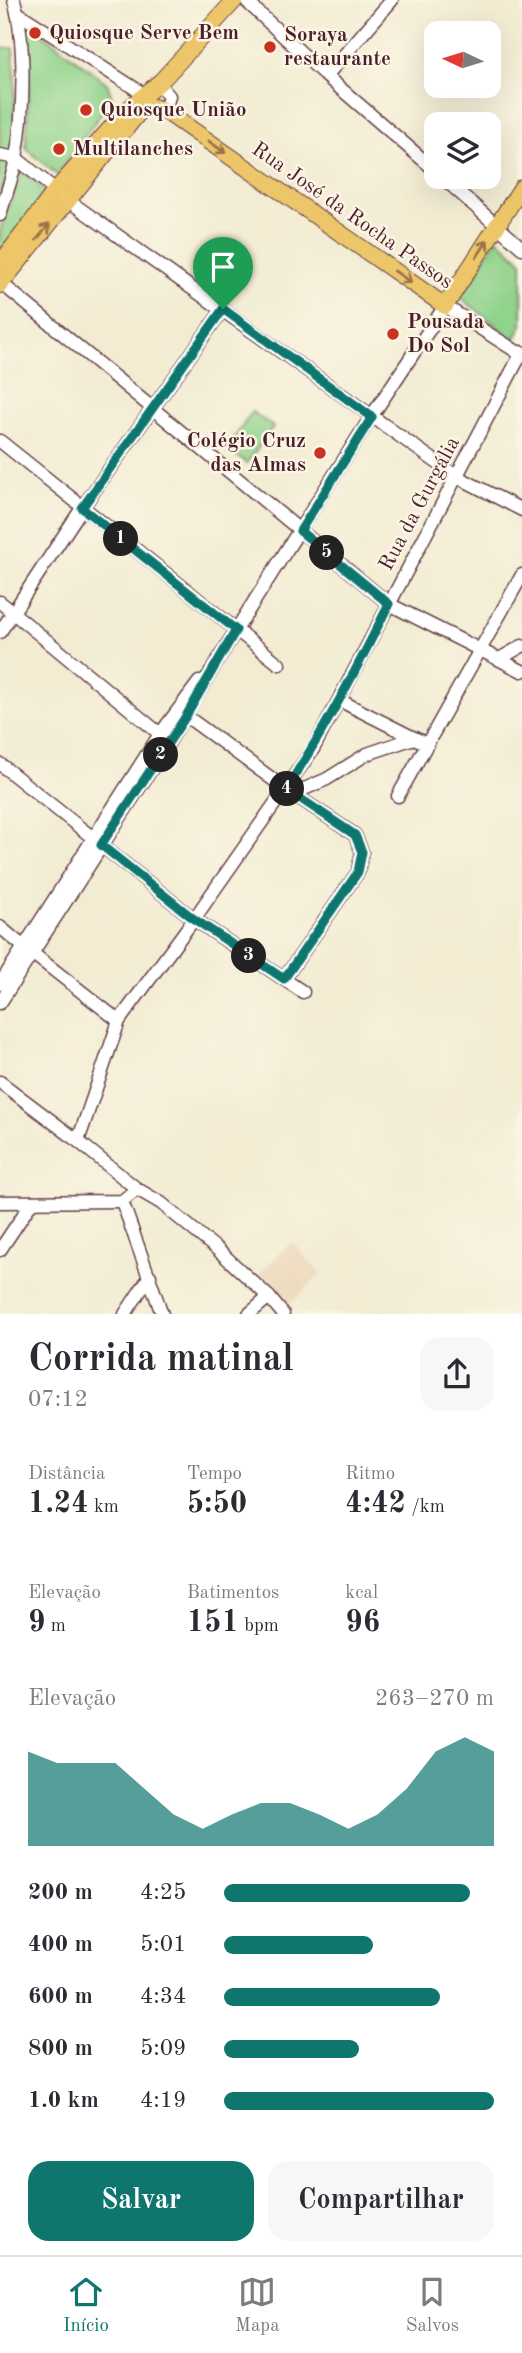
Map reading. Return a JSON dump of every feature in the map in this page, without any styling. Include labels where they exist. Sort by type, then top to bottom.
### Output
[{"type":"main road","points":[[1,284],[124,113],[158,83],[235,0]]},
{"type":"main road","points":[[0,264],[140,111],[149,107],[163,110]]},
{"type":"main road","name":"Rua José da Rocha Passos","points":[[163,110],[445,306]]},
{"type":"main road","points":[[445,306],[522,187]]},
{"type":"street","points":[[245,0],[326,76],[424,161]]},
{"type":"street","points":[[326,76],[392,0]]},
{"type":"street","points":[[16,6],[145,95]]},
{"type":"street","points":[[0,215],[16,158],[21,89],[16,6]]},
{"type":"street","points":[[158,83],[169,96],[163,110]]},
{"type":"street","points":[[0,155],[16,158],[63,195],[456,476],[522,510]]},
{"type":"street","points":[[456,189],[522,248]]},
{"type":"street","points":[[1,284],[389,604],[522,671]]},
{"type":"street","points":[[97,841],[186,716],[236,630],[445,306]]},
{"type":"street","name":"Rua José da Rocha Passos","points":[[445,306],[522,354]]},
{"type":"street","points":[[0,632],[82,508],[223,309]]},
{"type":"street","name":"Rua da Gurgália","points":[[78,1141],[120,1021],[290,791],[522,354]]},
{"type":"street","points":[[0,442],[279,664]]},
{"type":"street","points":[[398,796],[522,575]]},
{"type":"street","points":[[0,602],[160,734]]},
{"type":"street","points":[[500,658],[522,646]]},
{"type":"street","points":[[0,1003],[29,950],[160,734],[191,691],[214,667]]},
{"type":"street","points":[[339,700],[428,744]]},
{"type":"street","points":[[186,716],[355,835],[362,852],[358,872],[284,979]]},
{"type":"street","points":[[290,791],[327,779],[367,754],[414,738]]},
{"type":"street","points":[[0,764],[194,919],[303,992]]},
{"type":"street","points":[[0,926],[120,1021]]},
{"type":"street","points":[[0,984],[29,950]]},
{"type":"street","points":[[0,1082],[137,1189],[161,1203],[269,1297],[283,1314]]},
{"type":"street","points":[[0,1202],[122,1201],[137,1189]]},
{"type":"street","points":[[122,1201],[162,1314]]},
{"type":"street","points":[[0,1250],[32,1202]]},
{"type":"street","points":[[125,1314],[150,1276]]},
{"type":"street","points":[[249,1314],[269,1297]]},
{"type":"shaded area","points":[[292,1242],[321,1274],[285,1310],[255,1278]]},
{"type":"green space","points":[[25,25],[33,27],[107,83],[112,98],[57,175],[26,148],[29,87]]},
{"type":"green space","points":[[0,48],[13,48],[15,76],[14,150],[0,206]]},
{"type":"green space","points":[[22,170],[48,193],[0,255],[0,230]]},
{"type":"green space","points":[[497,238],[522,262],[522,325],[514,340],[460,297]]},
{"type":"green space","points":[[252,412],[273,427],[247,463],[227,449]]},
{"type":"place","name":"Quiosque Serve Bem","points":[[35,33]]},
{"type":"place","name":"Soraya restaurante","points":[[270,47]]},
{"type":"place","name":"Quiosque União","points":[[86,110]]},
{"type":"place","name":"Multilanches","points":[[59,149]]},
{"type":"place","name":"Pousada Do Sol","points":[[393,334]]},
{"type":"place","name":"Colégio Cruz das Almas","points":[[320,453]]},
{"type":"route","points":[[223,309],[372,417],[300,531],[389,604],[313,749],[286,789],[355,835],[362,852],[358,872],[284,979],[194,919],[101,845],[186,716],[236,630],[82,508],[223,309]]}]
